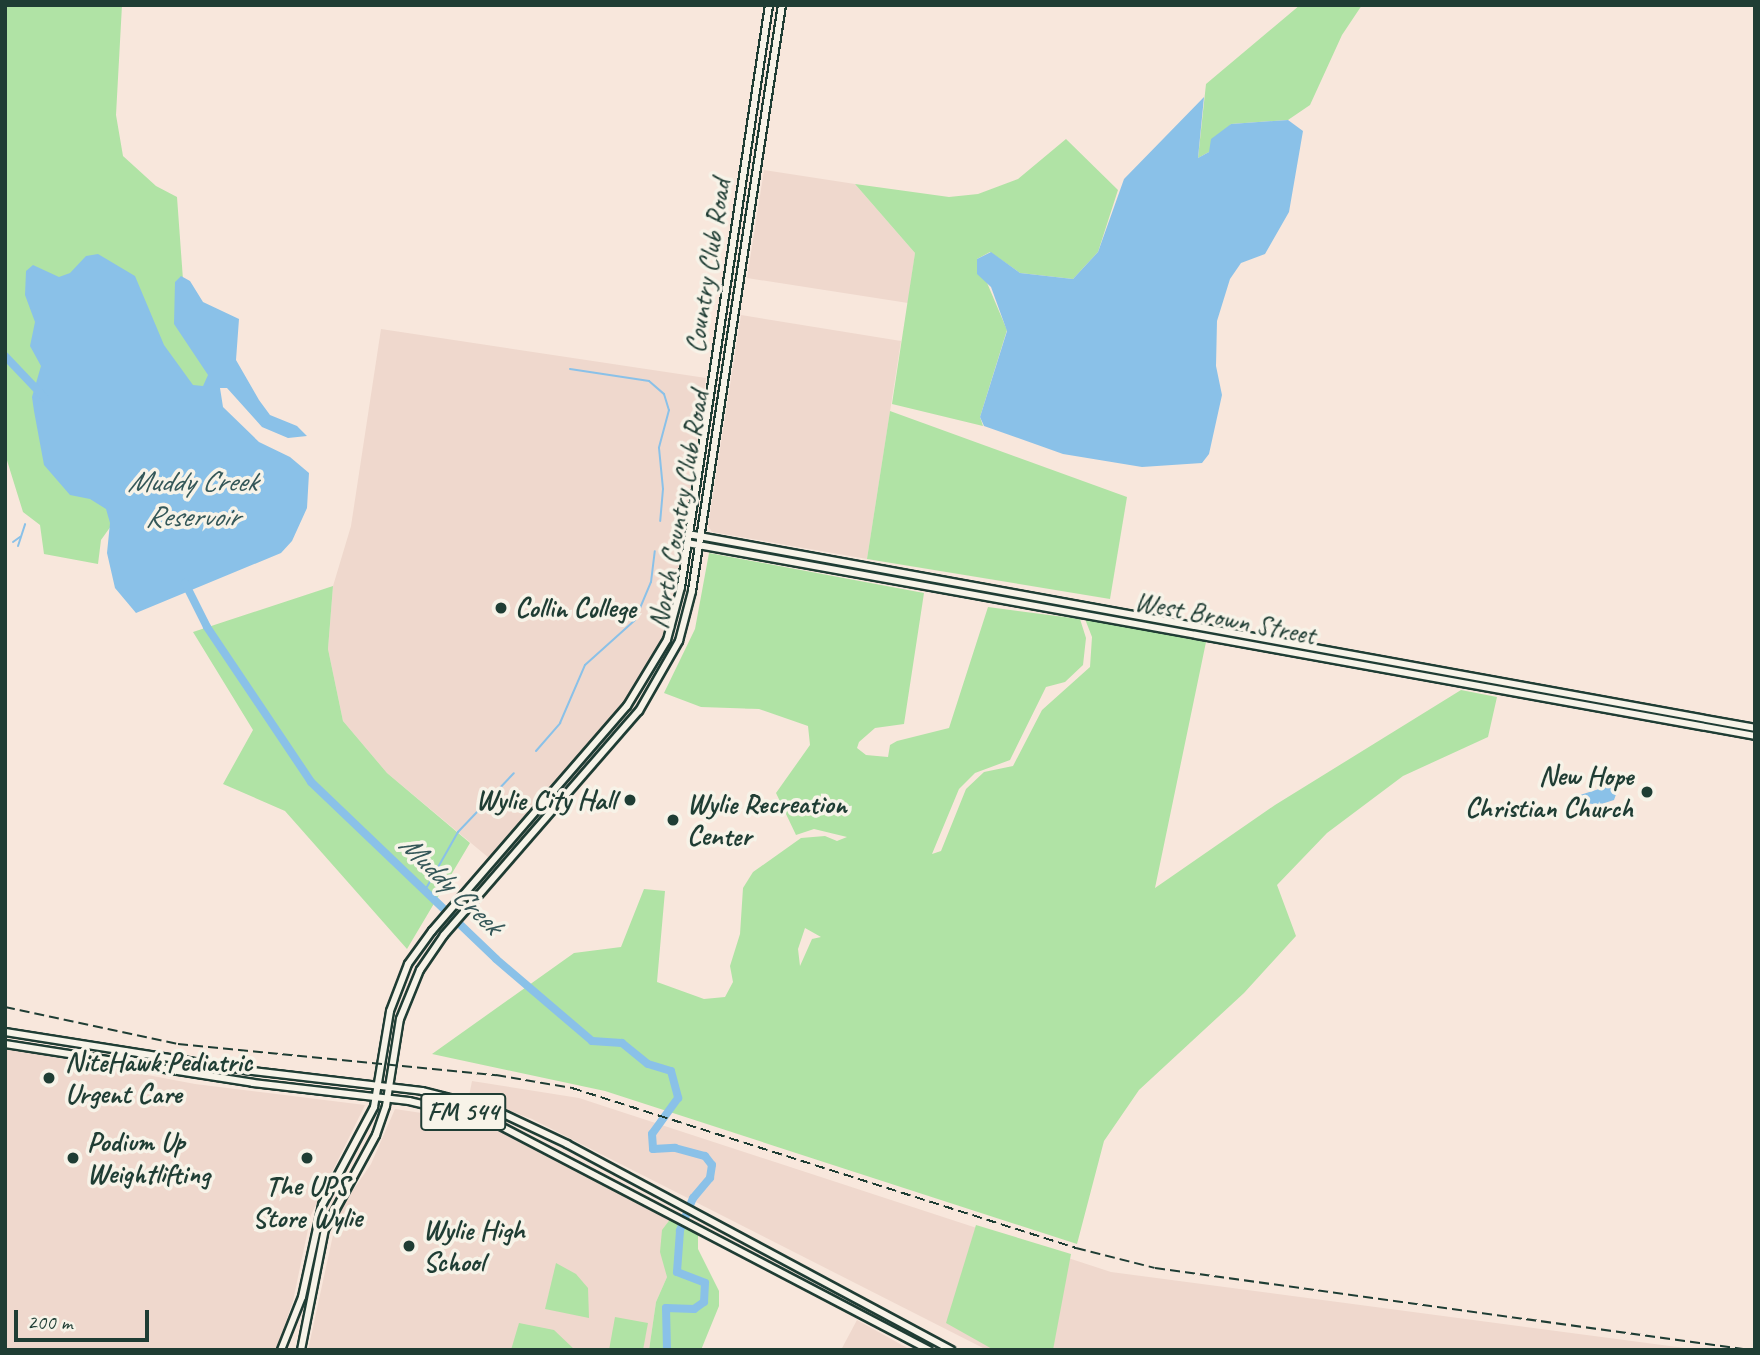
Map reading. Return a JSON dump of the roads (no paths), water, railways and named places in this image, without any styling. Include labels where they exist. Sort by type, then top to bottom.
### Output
[{"type":"main road","name":"Country Club Road","points":[[688,534],[769,5]]},
{"type":"main road","name":"North Country Club Road","points":[[301,1350],[325,1229],[359,1165],[388,1098],[406,1002],[420,970],[444,935],[651,695],[683,630],[699,545],[727,348],[782,5]]},
{"type":"main road","points":[[716,346],[727,348]]},
{"type":"main road","points":[[703,436],[714,438]]},
{"type":"main road","name":"North Country Club Road","points":[[281,1350],[302,1297],[314,1227],[367,1127],[376,1097],[397,988],[415,953],[436,926],[641,688],[661,653],[675,614],[688,534]]},
{"type":"main road","name":"West Brown Street","points":[[688,534],[1331,655],[1383,668],[1755,736]]},
{"type":"main road","name":"West Brown Street","points":[[687,543],[1755,727]]},
{"type":"main road","points":[[790,559],[816,557]]},
{"type":"main road","points":[[1383,668],[1415,668]]},
{"type":"main road","points":[[1522,694],[1524,686]]},
{"type":"main road","points":[[641,688],[651,695]]},
{"type":"main road","points":[[561,783],[565,796]]},
{"type":"main road","points":[[554,791],[565,796]]},
{"type":"main road","name":"FM 544","points":[[5,1032],[389,1087],[475,1104],[567,1144],[951,1350]]},
{"type":"main road","name":"FM 544","points":[[5,1044],[143,1066],[432,1104],[489,1120],[561,1154],[929,1350]]},
{"type":"main road","points":[[143,1066],[145,1054]]},
{"type":"main road","points":[[561,1154],[567,1144]]},
{"type":"main road","points":[[348,1159],[359,1165]]},
{"type":"main road","points":[[314,1227],[325,1229]]},
{"type":"main road","points":[[302,1297],[312,1299]]},
{"type":"main road","points":[[855,1310],[860,1301]]},
{"type":"water","points":[[1204,97],[1198,158],[1209,152],[1211,139],[1231,124],[1288,120],[1303,131],[1289,212],[1265,254],[1241,263],[1230,279],[1217,321],[1216,366],[1222,395],[1209,454],[1202,463],[1142,467],[1063,454],[984,426],[980,417],[1007,331],[991,287],[977,274],[977,259],[991,252],[1020,273],[1073,279],[1098,252],[1124,179]]},
{"type":"water","name":"Muddy Creek Reservoir","points":[[98,254],[135,276],[164,345],[193,385],[203,386],[208,375],[174,324],[175,282],[181,276],[190,281],[203,302],[239,319],[236,360],[259,400],[270,415],[297,426],[307,436],[288,438],[262,427],[227,388],[220,388],[223,407],[259,442],[290,457],[309,473],[307,508],[292,541],[281,553],[136,613],[115,588],[107,553],[110,523],[106,509],[90,499],[70,495],[44,465],[32,397],[41,366],[30,346],[35,322],[25,295],[26,271],[33,265],[59,277],[70,273],[86,256]]},
{"type":"water","points":[[1612,772],[1623,775],[1614,800],[1598,805],[1581,802],[1580,795],[1599,789]]},
{"type":"waterway","name":"Muddy Creek","points":[[5,356],[44,397]]},
{"type":"waterway","points":[[570,369],[649,381],[664,394],[669,410],[659,448],[663,489],[660,521]]},
{"type":"waterway","points":[[18,546],[25,524]]},
{"type":"waterway","points":[[13,542],[20,537]]},
{"type":"waterway","points":[[536,751],[560,723],[585,665],[635,620],[651,582],[655,551]]},
{"type":"waterway","name":"Muddy Creek","points":[[185,583],[207,627],[311,782],[496,959],[592,1041],[622,1043],[648,1064],[671,1071],[678,1098],[652,1134],[653,1149],[675,1148],[705,1156],[712,1165],[710,1178],[693,1198],[680,1231],[677,1272],[705,1283],[704,1302],[694,1309],[666,1308],[667,1350]]},
{"type":"waterway","points":[[424,892],[458,832],[514,773]]},
{"type":"railway","points":[[5,1007],[178,1044],[496,1075],[572,1088],[1076,1248],[1155,1268],[1750,1350]]},
{"type":"place","name":"Collin College","points":[[501,608]]},
{"type":"place","name":"New Hope Christian Church","points":[[1647,792]]},
{"type":"place","name":"Wylie City Hall","points":[[630,800]]},
{"type":"place","name":"Wylie Recreation Center","points":[[673,820]]},
{"type":"place","name":"NiteHawk Pediatric Urgent Care","points":[[49,1078]]},
{"type":"place","name":"Podium Up Weightlifting","points":[[73,1158]]},
{"type":"place","name":"The UPS Store Wylie","points":[[307,1158]]},
{"type":"place","name":"Wylie High School","points":[[409,1246]]}]
